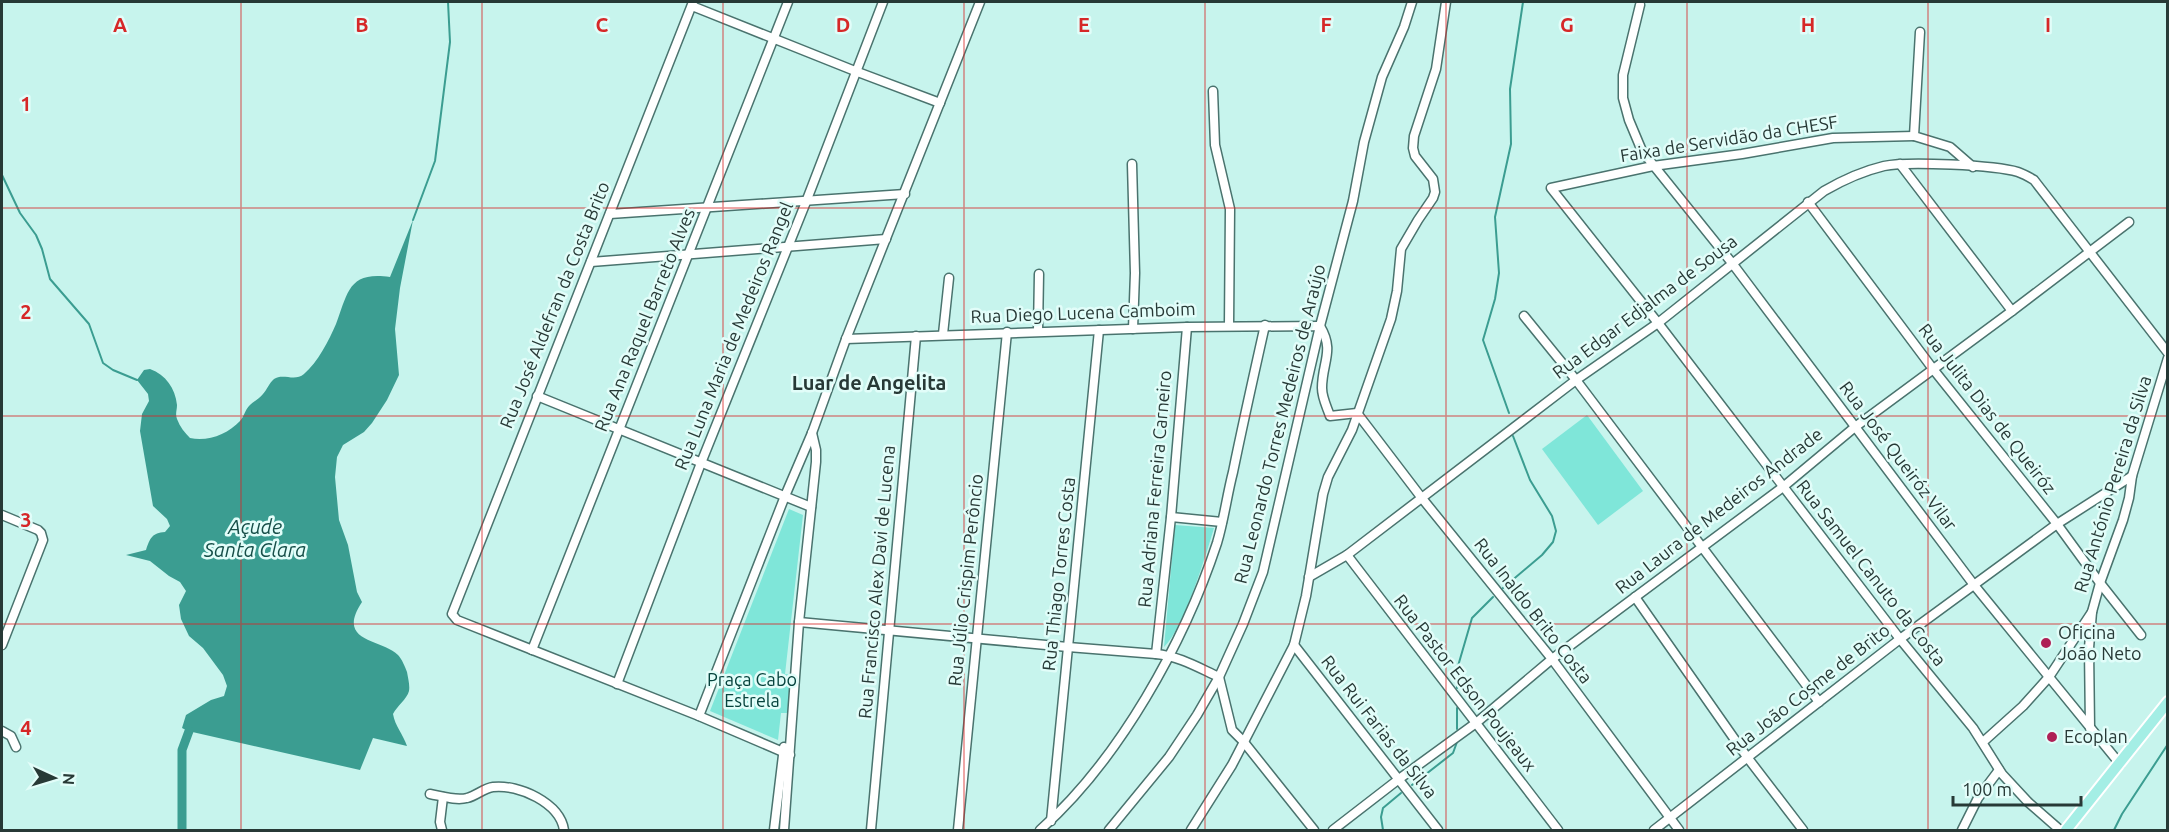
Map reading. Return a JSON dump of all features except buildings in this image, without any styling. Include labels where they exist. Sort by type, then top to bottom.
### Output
[{"type":"main road","points":[[2066,831],[2168,702]]},
{"type":"street","name":"Rua Ana Raquel Barreto Alves","points":[[532,650],[788,2]]},
{"type":"street","name":"Rua Luna Maria de Medeiros Rangel","points":[[617,684],[701,463],[806,202],[883,2]]},
{"type":"street","points":[[699,716],[785,496],[812,434],[846,339],[980,2]]},
{"type":"street","name":"Rua Leonardo Torres Medeiros de Araújo","points":[[1110,831],[1168,757],[1197,715],[1219,677],[1263,572],[1320,326],[1353,201],[1364,142],[1382,77],[1404,27],[1412,2]]},
{"type":"street","points":[[1191,831],[1232,765],[1294,645],[1302,618],[1323,494],[1357,413],[1395,306],[1401,249],[1418,220],[1431,204],[1435,192],[1433,179],[1415,156],[1413,148],[1414,136],[1436,69],[1446,2]]},
{"type":"street","points":[[692,4],[773,39],[940,103]]},
{"type":"street","name":"Rua José Aldefran da Costa Brito","points":[[532,650],[457,620],[452,614],[692,4]]},
{"type":"street","name":"Rua José Queiróz Vilar","points":[[1640,5],[1623,75],[1623,98],[1636,139],[1653,166],[1732,262],[1974,585],[2120,764]]},
{"type":"street","points":[[1914,136],[1920,32]]},
{"type":"street","points":[[1214,91],[1215,145],[1230,209],[1229,326]]},
{"type":"street","name":"Faixa de Servidão da CHESF","points":[[1551,188],[1653,166],[1833,138],[1914,136],[1950,147],[1973,166]]},
{"type":"street","points":[[1132,164],[1135,273],[1133,329]]},
{"type":"street","points":[[1900,164],[2012,311]]},
{"type":"street","name":"Rua Edgar Edjalma de Sousa","points":[[1309,577],[1347,555],[1576,380],[1658,323],[1808,202],[1839,182],[1871,170],[1900,164],[1973,166],[2012,171],[2034,180],[2089,253]]},
{"type":"street","name":"Rua Samuel Canuto da Costa","points":[[1551,188],[1658,323],[1900,639],[1983,742],[2010,785],[2060,831]]},
{"type":"street","points":[[610,214],[905,194]]},
{"type":"street","name":"Rua Julita Dias de Queiróz","points":[[1808,202],[1933,369],[2057,524],[2141,635]]},
{"type":"street","name":"Rua Laura de Medeiros Andrade","points":[[1333,831],[1476,723],[1552,659],[1783,487],[1855,427],[2129,222]]},
{"type":"street","points":[[591,262],[886,239]]},
{"type":"street","points":[[2089,253],[2168,353]]},
{"type":"street","points":[[1038,331],[1039,274]]},
{"type":"street","points":[[943,334],[949,278]]},
{"type":"street","points":[[1524,316],[1576,380],[1820,702]]},
{"type":"street","points":[[1040,831],[1081,788],[1146,698],[1169,655],[1204,577],[1217,540],[1265,326]]},
{"type":"street","points":[[1320,326],[1329,348],[1322,396],[1330,416],[1357,413]]},
{"type":"street","name":"Rua Diego Lucena Camboim","points":[[846,339],[1038,331],[1320,326]]},
{"type":"street","name":"Rua Adriana Ferreira Carneiro","points":[[1156,654],[1171,517],[1187,327]]},
{"type":"street","name":"Rua Thiago Torres Costa","points":[[1051,821],[1099,330]]},
{"type":"street","name":"Rua Júlio Crispim Perôncio","points":[[958,831],[1007,332]]},
{"type":"street","name":"Rua Francisco Alex Davi de Lucena","points":[[871,831],[916,336]]},
{"type":"street","name":"Rua António Pereira da Silva","points":[[2090,728],[2089,648],[2092,612],[2123,520],[2132,476],[2168,358]]},
{"type":"street","points":[[537,396],[811,507]]},
{"type":"street","name":"Rua Inaldo Brito Costa","points":[[1357,413],[1421,497],[1552,659],[1679,831]]},
{"type":"street","points":[[774,831],[790,733],[816,462],[812,434]]},
{"type":"street","name":"Rua João Cosme de Brito","points":[[1654,831],[1900,639],[2057,524],[2132,476]]},
{"type":"street","points":[[2,515],[38,530],[43,540],[2,645]]},
{"type":"street","points":[[1171,517],[1221,522]]},
{"type":"street","name":"Rua Pastor Edson Poujeaux","points":[[1347,555],[1558,831]]},
{"type":"street","points":[[1635,597],[1747,757],[1803,831]]},
{"type":"street","points":[[1983,742],[2023,706],[2049,677],[2092,612]]},
{"type":"street","points":[[800,622],[1169,655],[1219,677],[1232,730],[1314,831]]},
{"type":"street","name":"Rua Rui Farias da Silva","points":[[1294,645],[1438,831]]},
{"type":"street","points":[[532,650],[786,753]]},
{"type":"street","points":[[2,731],[11,736],[16,747]]},
{"type":"street","points":[[784,831],[786,753]]},
{"type":"street","points":[[1962,831],[1978,798],[1999,770]]},
{"type":"street","points":[[430,794],[461,799],[494,787],[517,790],[526,793],[556,812],[564,831]]},
{"type":"street","points":[[442,831],[440,822],[443,796]]},
{"type":"green space","points":[[1587,415],[1643,491],[1598,525],[1542,449]]},
{"type":"green space","name":"Praça Cabo Estrela","points":[[789,509],[803,515],[785,674],[792,675],[788,713],[781,713],[778,740],[710,711]]},
{"type":"green space","points":[[1175,525],[1214,528],[1186,608],[1172,637],[1164,647]]},
{"type":"water","name":"Açude Santa Clara","points":[[413,220],[395,329],[399,375],[372,423],[364,432],[343,445],[337,457],[335,477],[339,520],[348,545],[357,592],[362,602],[355,615],[354,625],[357,633],[391,650],[398,655],[404,665],[409,691],[393,714],[407,746],[373,738],[360,770],[188,731],[182,728],[186,715],[211,700],[224,696],[227,686],[223,675],[203,648],[189,636],[181,619],[179,605],[186,591],[180,582],[150,561],[126,555],[146,550],[152,537],[165,532],[170,526],[167,519],[153,506],[140,431],[142,414],[149,401],[148,394],[137,380],[144,370],[150,369],[169,383],[177,405],[178,422],[190,438],[211,438],[230,430],[243,418],[248,408],[266,391],[274,379],[300,376],[309,369],[330,337],[347,294],[358,281],[366,277],[390,277]]},
{"type":"waterway","points":[[413,220],[435,161],[450,42],[448,2]]},
{"type":"waterway","points":[[1509,413],[1483,340],[1495,299],[1499,273],[1495,217],[1511,144],[1510,89],[1523,2]]},
{"type":"waterway","points":[[2,175],[20,213],[36,235],[50,279],[89,324],[103,363],[137,380]]},
{"type":"waterway","points":[[1503,588],[1542,555],[1553,542],[1556,531],[1552,516],[1530,480],[1513,436]]},
{"type":"waterway","points":[[1457,688],[1458,666],[1472,618],[1493,597]]},
{"type":"waterway","points":[[1457,708],[1457,729]]},
{"type":"waterway","points":[[182,830],[182,750],[189,731]]},
{"type":"waterway","points":[[1412,785],[1453,753],[1457,742]]},
{"type":"waterway","points":[[2114,830],[2168,744]]},
{"type":"waterway","points":[[1383,830],[1381,817],[1383,808],[1401,793]]},
{"type":"place","name":"Oficina João Neto","points":[[2046,643]]},
{"type":"place","name":"Ecoplan","points":[[2052,737]]},
{"type":"district","name":"Luar de Angelita","points":[[869,383]]}]
